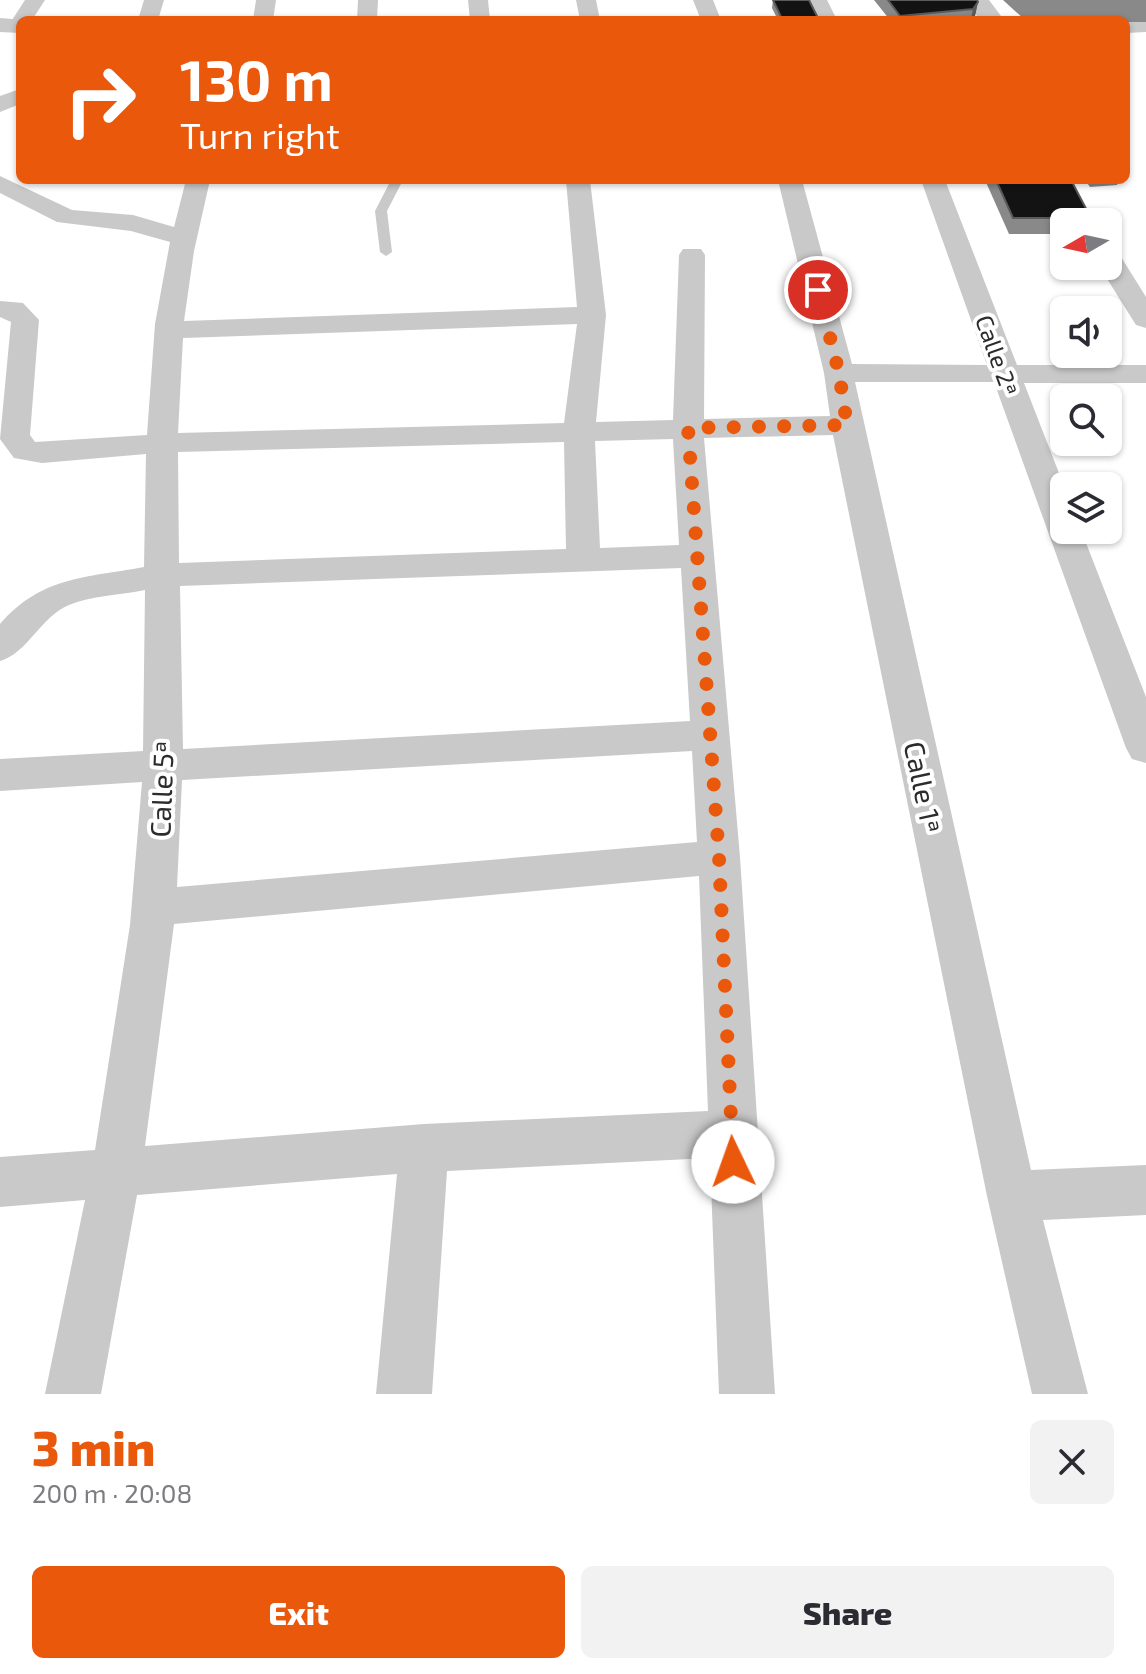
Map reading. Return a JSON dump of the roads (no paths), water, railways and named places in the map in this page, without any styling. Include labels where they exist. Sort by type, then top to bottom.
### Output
[{"type":"street","points":[[22,16],[35,0]]},
{"type":"street","points":[[0,183],[66,217],[133,223],[181,237]]},
{"type":"street","name":"Calle 5ª","points":[[73,1394],[116,1173],[156,907],[163,767],[164,443],[169,330],[181,237],[197,184]]},
{"type":"street","points":[[578,184],[592,315],[579,431],[583,558]]},
{"type":"street","name":"Calle 1ª","points":[[791,184],[839,373],[847,425],[1012,1196],[1060,1394]]},
{"type":"street","name":"Calle 2ª","points":[[934,184],[1050,493]]},
{"type":"street","points":[[692,255],[688,428],[719,857],[747,1394]]},
{"type":"street","points":[[1122,280],[1146,319]]},
{"type":"street","points":[[0,309],[13,309],[25,320],[14,436],[25,451],[42,453],[164,443],[847,425]]},
{"type":"street","points":[[169,330],[592,315]]},
{"type":"street","points":[[839,373],[1146,374]]},
{"type":"street","name":"Calle 2ª","points":[[1069,544],[1146,748]]},
{"type":"street","points":[[0,648],[25,619],[58,595],[95,585],[163,575],[697,556]]},
{"type":"street","points":[[0,775],[710,735]]},
{"type":"street","points":[[156,907],[719,857]]},
{"type":"street","points":[[0,1182],[424,1148],[731,1133]]},
{"type":"street","points":[[404,1394],[424,1148]]},
{"type":"street","points":[[1012,1196],[1146,1190]]},
{"type":"lane","points":[[386,252],[381,211],[395,184]]}]
